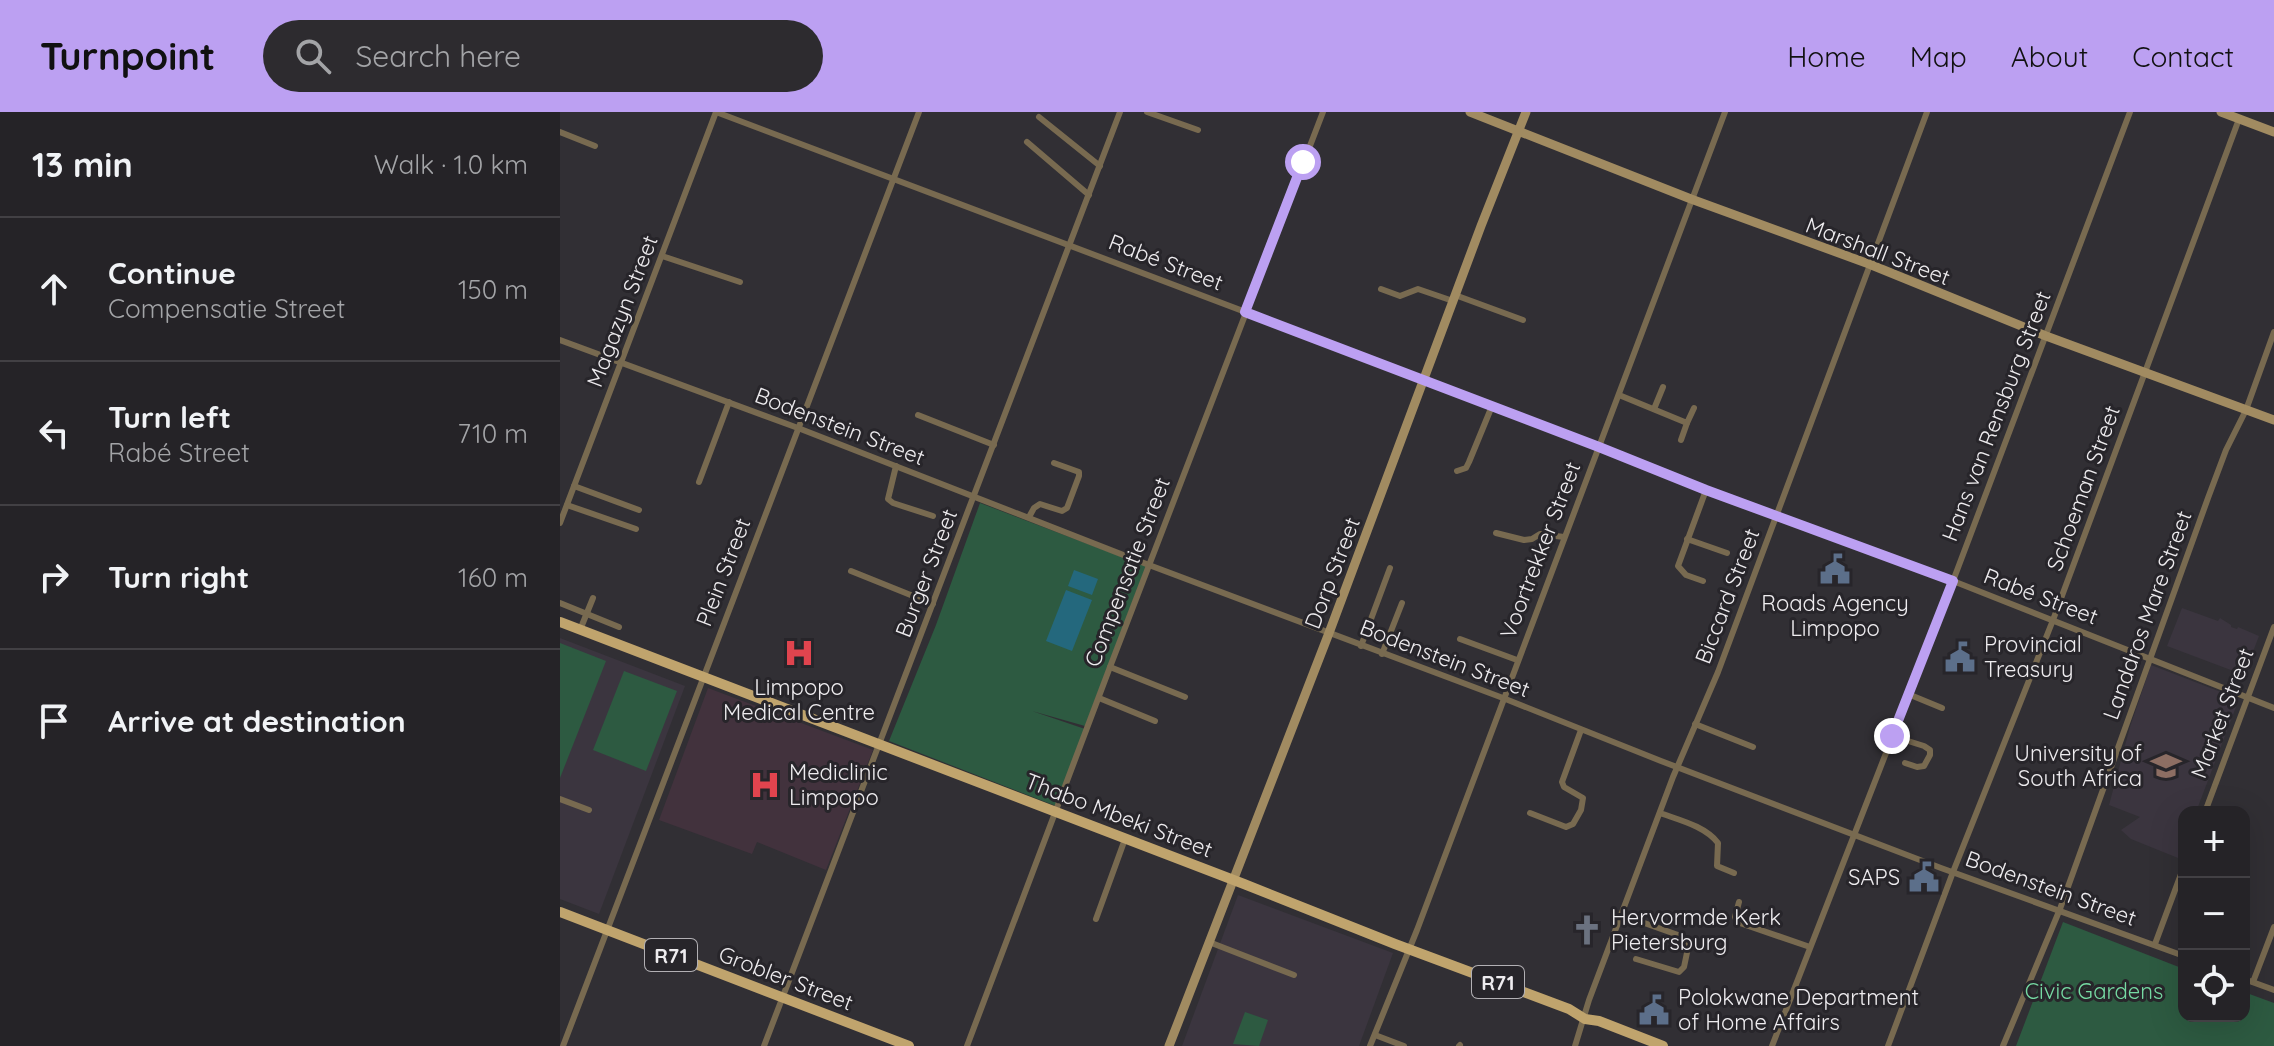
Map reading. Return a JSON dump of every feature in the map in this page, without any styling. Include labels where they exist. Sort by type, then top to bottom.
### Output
[{"type":"main road","name":"Thabo Mbeki Street","points":[[560,622],[1569,1009],[1585,1019],[1599,1021],[1663,1046]]},
{"type":"main road","name":"Grobler Street","points":[[560,912],[909,1046]]},
{"type":"street","name":"Rabé Street","points":[[716,112],[1423,379],[1706,490],[1953,581],[2274,708]]},
{"type":"street","name":"Magazyn Street","points":[[560,523],[716,112]]},
{"type":"street","name":"Plein Street","points":[[563,1046],[919,112]]},
{"type":"street","name":"Burger Street","points":[[764,1046],[1120,112]]},
{"type":"street","points":[[1147,112],[1198,130]]},
{"type":"street","name":"Compensatie Street","points":[[967,1046],[1323,112]]},
{"type":"street","name":"Marshall Street","points":[[1470,112],[1691,199],[1869,264],[2046,336],[2274,420]]},
{"type":"street","name":"Dorp Street","points":[[1169,1046],[1526,112]]},
{"type":"street","name":"Voortrekker Street","points":[[1370,1046],[1725,112]]},
{"type":"street","name":"Biccard Street","points":[[1575,1046],[1589,1000],[1677,767],[1718,672],[1927,112]]},
{"type":"street","name":"Hans van Rensburg Street","points":[[1772,1046],[1953,581],[2130,112]]},
{"type":"street","points":[[2221,112],[2274,132]]},
{"type":"street","points":[[1039,117],[1100,166]]},
{"type":"street","name":"Schoeman Street","points":[[1888,1046],[2053,620],[2239,119]]},
{"type":"street","points":[[560,132],[595,146]]},
{"type":"street","points":[[1027,142],[1089,195]]},
{"type":"street","points":[[662,256],[740,282]]},
{"type":"street","points":[[1381,289],[1400,296],[1418,289],[1523,320]]},
{"type":"street","name":"Landdros Mare Street","points":[[2003,1046],[2060,909],[2226,450],[2246,410],[2274,332]]},
{"type":"street","name":"Bodenstein Street","points":[[560,340],[798,428],[1953,872],[2178,954]]},
{"type":"street","points":[[1654,409],[1663,387]]},
{"type":"street","points":[[1619,395],[1687,423]]},
{"type":"street","points":[[699,482],[729,402]]},
{"type":"street","points":[[1457,471],[1466,468],[1492,406]]},
{"type":"street","points":[[1681,440],[1694,408]]},
{"type":"street","points":[[918,415],[994,445]]},
{"type":"street","points":[[1029,517],[1040,504],[1062,511],[1067,508],[1079,472],[1054,463]]},
{"type":"street","points":[[896,466],[888,499],[933,516]]},
{"type":"street","points":[[574,486],[639,510]]},
{"type":"street","points":[[1703,581],[1683,573],[1678,566],[1706,490]]},
{"type":"street","points":[[567,505],[636,529]]},
{"type":"street","points":[[1496,533],[1524,540],[1540,534],[1564,537]]},
{"type":"street","points":[[1687,539],[1727,553]]},
{"type":"street","points":[[1361,646],[1390,568]]},
{"type":"street","points":[[851,571],[933,604]]},
{"type":"street","points":[[580,630],[593,598]]},
{"type":"street","points":[[560,603],[619,627]]},
{"type":"street","points":[[1382,654],[1402,603]]},
{"type":"street","name":"Market Street","points":[[2207,806],[2274,627]]},
{"type":"street","points":[[1460,639],[1517,660]]},
{"type":"street","points":[[1110,667],[1185,697]]},
{"type":"street","points":[[1908,694],[1942,708]]},
{"type":"street","points":[[1099,698],[1155,721]]},
{"type":"street","points":[[1695,724],[1753,747]]},
{"type":"street","points":[[1530,813],[1566,827],[1573,824],[1584,800],[1581,795],[1564,787],[1562,782],[1581,730]]},
{"type":"street","points":[[1892,736],[1930,750],[1924,766],[1905,763]]},
{"type":"street","points":[[560,799],[589,810]]},
{"type":"street","points":[[1660,813],[1712,836],[1718,843],[1717,866],[1734,873]]},
{"type":"street","points":[[1096,919],[1125,839]]},
{"type":"street","points":[[2155,944],[2180,878]]},
{"type":"street","points":[[1739,902],[1736,921],[1810,947]]},
{"type":"street","points":[[1622,915],[1678,935],[1689,943],[1684,967],[1679,972],[1636,959]]},
{"type":"street","points":[[2253,982],[2274,927]]},
{"type":"street","points":[[1209,942],[1294,975]]},
{"type":"street","points":[[2250,981],[2274,990]]},
{"type":"street","points":[[1375,1035],[1404,1046]]},
{"type":"shaded area","points":[[2182,608],[2218,621],[2220,618],[2231,627],[2259,636],[2244,675],[2167,646]]},
{"type":"shaded area","points":[[560,638],[685,686],[599,914],[560,899]]},
{"type":"shaded area","name":"University of South Africa","points":[[2151,665],[2239,699],[2198,806],[2178,806],[2178,858],[2131,839],[2121,830],[2140,817],[2109,805]]},
{"type":"shaded area","name":"Mediclinic Limpopo","points":[[708,688],[873,750],[826,870],[757,842],[752,854],[659,820]]},
{"type":"shaded area","points":[[1238,895],[1393,953],[1359,1046],[1182,1046]]},
{"type":"green space","points":[[980,503],[1146,566],[1085,726],[1032,711],[1085,729],[1056,806],[889,741],[936,625]]},
{"type":"green space","points":[[560,643],[606,661],[560,778]]},
{"type":"green space","points":[[624,671],[677,691],[646,771],[593,750]]},
{"type":"green space","name":"Civic Gardens","points":[[2063,922],[2178,967],[2178,1022],[2250,1022],[2250,994],[2274,1003],[2274,1046],[2016,1046]]},
{"type":"green space","points":[[1245,1012],[1268,1020],[1259,1046],[1233,1044]]},
{"type":"water","points":[[1074,570],[1098,579],[1092,595],[1068,586]]},
{"type":"water","points":[[1066,590],[1092,600],[1072,651],[1046,641]]},
{"type":"place","name":"Roads Agency Limpopo","points":[[1835,569]]},
{"type":"place","name":"Limpopo Medical Centre","points":[[799,653]]},
{"type":"place","name":"Provincial Treasury","points":[[1960,657]]},
{"type":"place","name":"University of South Africa","points":[[2166,766]]},
{"type":"place","name":"Mediclinic Limpopo","points":[[765,785]]},
{"type":"place","name":"SAPS","points":[[1924,877]]},
{"type":"place","name":"Hervormde Kerk Pietersburg","points":[[1587,930]]},
{"type":"place","name":"Polokwane Department of Home Affairs","points":[[1654,1010]]},
{"type":"route","points":[[1303,162],[1245,312],[1706,490],[1953,581],[1892,736]]}]
